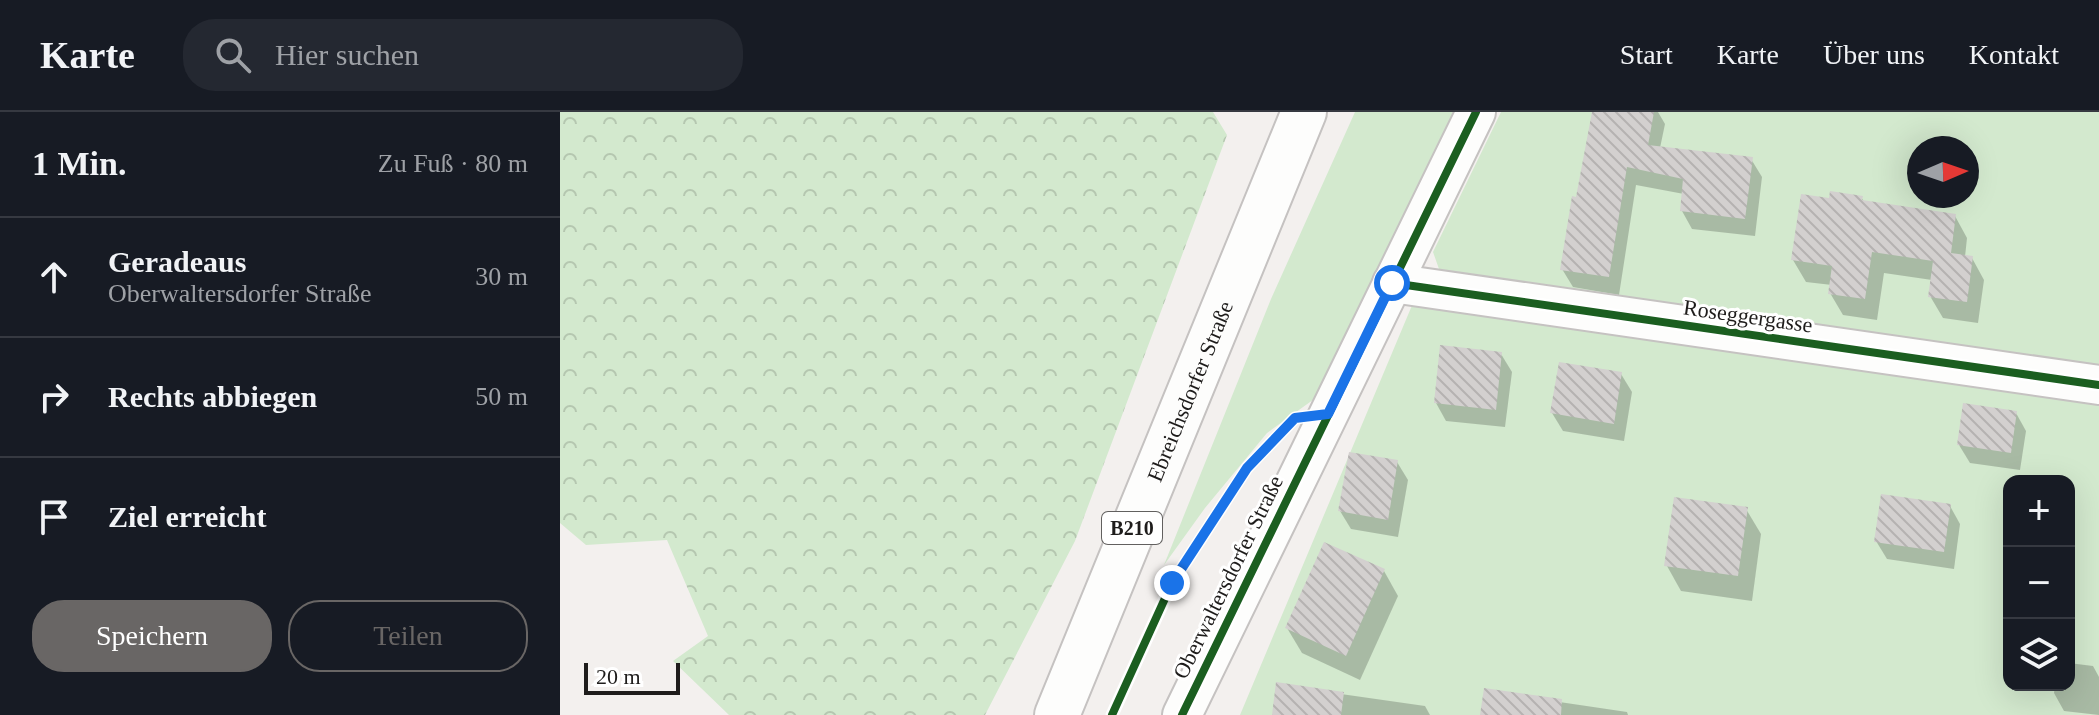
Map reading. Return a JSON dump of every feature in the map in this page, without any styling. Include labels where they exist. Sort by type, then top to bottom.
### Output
[{"type":"main road","name":"Ebreichsdorfer Straße","points":[[1057,715],[1304,112]]},
{"type":"street","name":"Oberwaltersdorfer Straße","points":[[1182,714],[1476,112]]},
{"type":"street","name":"Roseggergasse","points":[[1392,283],[2099,385]]},
{"type":"green space","points":[[560,112],[1213,112],[1227,135],[1075,541],[985,715],[729,715],[673,661],[708,636],[667,540],[586,545],[560,523]]},
{"type":"green space","points":[[1355,112],[1454,112],[1317,397],[1267,433],[1205,508],[1164,565],[1271,299]]},
{"type":"green space","points":[[1501,112],[2099,112],[2099,365],[1439,269],[1433,252]]},
{"type":"green space","points":[[1413,303],[2099,403],[2099,715],[1240,715]]},
{"type":"building","points":[[1592,112],[1654,112],[1648,145],[1753,157],[1745,219],[1680,211],[1683,179],[1627,167],[1609,277],[1560,270],[1572,196],[1576,197]]},
{"type":"building","points":[[1830,191],[1863,196],[1862,200],[1956,214],[1951,253],[1973,256],[1967,302],[1928,297],[1933,261],[1872,252],[1865,299],[1828,294],[1832,266],[1791,260],[1801,194],[1829,198]]},
{"type":"building","points":[[1440,345],[1502,352],[1496,410],[1434,403]]},
{"type":"building","points":[[1559,362],[1622,372],[1614,424],[1550,413]]},
{"type":"building","points":[[1963,403],[2017,411],[2011,453],[1957,445]]},
{"type":"building","points":[[1349,452],[1398,460],[1388,520],[1338,511]]},
{"type":"building","points":[[1881,494],[1951,504],[1944,552],[1874,542]]},
{"type":"building","points":[[1674,497],[1748,507],[1738,576],[1664,566]]},
{"type":"building","points":[[1324,542],[1385,569],[1346,656],[1285,628]]},
{"type":"building","points":[[1276,682],[1344,692],[1341,715],[1272,715]]},
{"type":"building","points":[[1484,688],[1562,699],[1561,715],[1480,715]]},
{"type":"cycle path","points":[[1182,715],[1476,112]]},
{"type":"cycle path","points":[[1392,283],[2099,385]]},
{"type":"cycle path","points":[[1112,715],[1172,583],[1247,468],[1295,418],[1328,414]]},
{"type":"route","points":[[1172,583],[1247,468],[1295,418],[1328,414],[1392,283]]}]
